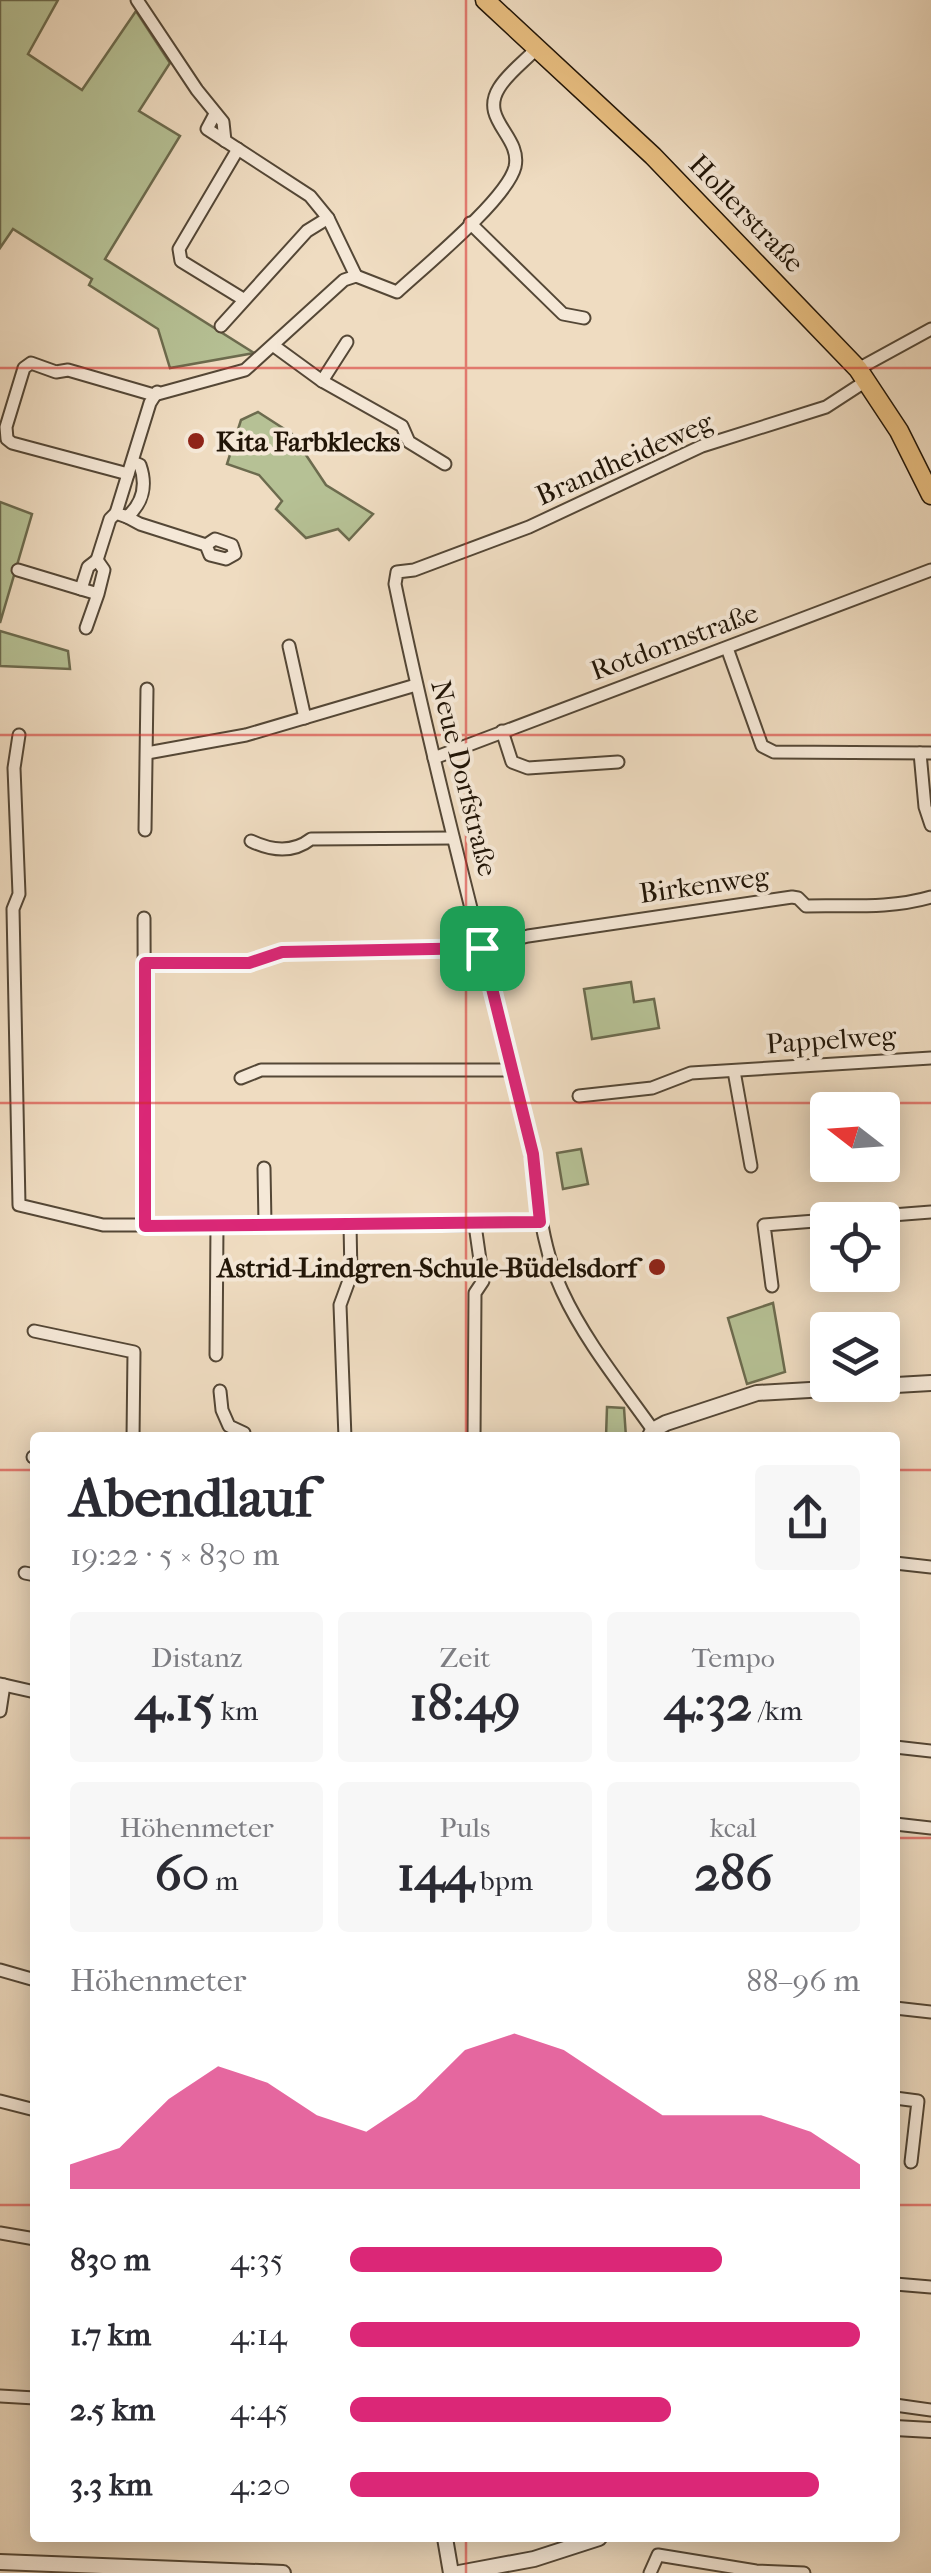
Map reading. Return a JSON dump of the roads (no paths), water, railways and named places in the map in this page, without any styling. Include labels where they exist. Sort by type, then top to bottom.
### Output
[{"type":"main road","name":"Hollerstraße","points":[[484,0],[653,156],[862,375],[900,431],[931,496]]},
{"type":"street","points":[[137,0],[215,114],[208,129],[310,196],[328,218],[356,276]]},
{"type":"street","points":[[81,589],[88,567],[97,560],[110,519],[137,508],[144,490],[140,465],[130,468],[27,448],[7,438],[6,427],[24,368],[30,363],[56,372],[68,370],[154,395],[256,364],[344,280],[356,276],[398,292],[510,180],[516,163],[512,143],[495,121],[493,104],[499,88],[536,48]]},
{"type":"street","points":[[238,149],[179,249],[180,261],[243,299]]},
{"type":"street","points":[[222,326],[306,231],[328,218]]},
{"type":"street","points":[[470,224],[564,314],[584,318]]},
{"type":"street","name":"Brandheideweg","points":[[397,572],[414,570],[529,526],[702,446],[826,407],[862,375],[931,329]]},
{"type":"street","points":[[322,380],[347,342]]},
{"type":"street","points":[[274,346],[322,380],[402,426],[409,442],[445,464]]},
{"type":"street","points":[[122,515],[130,468],[154,395]]},
{"type":"street","points":[[122,515],[206,544]]},
{"type":"street","points":[[86,628],[104,570],[97,560]]},
{"type":"street","points":[[18,570],[98,594]]},
{"type":"street","name":"Rotdornstraße","points":[[434,758],[931,570]]},
{"type":"street","name":"Neue Dorfstraße","points":[[397,572],[394,584],[416,686],[533,1154],[544,1245],[562,1292],[589,1340],[651,1432]]},
{"type":"street","points":[[289,646],[305,718]]},
{"type":"street","points":[[728,648],[762,746],[774,752],[926,753],[925,808],[931,825]]},
{"type":"street","points":[[147,753],[305,718],[416,686]]},
{"type":"street","points":[[145,830],[147,689]]},
{"type":"street","points":[[502,731],[512,762],[528,768],[618,762]]},
{"type":"street","points":[[19,736],[14,768],[19,894],[13,910],[19,1205],[103,1225],[540,1222]]},
{"type":"street","points":[[251,841],[266,848],[298,849],[311,839],[454,838]]},
{"type":"street","name":"Birkenweg","points":[[145,963],[249,963],[282,952],[482,948],[528,936],[792,898],[806,906],[822,906],[914,902],[931,897]]},
{"type":"street","points":[[144,918],[145,1226]]},
{"type":"street","name":"Pappelweg","points":[[579,1096],[652,1088],[692,1072],[931,1058]]},
{"type":"street","points":[[241,1078],[261,1070],[512,1070]]},
{"type":"street","name":"Pappelweg","points":[[734,1071],[751,1166]]},
{"type":"street","points":[[264,1168],[265,1224]]},
{"type":"street","points":[[900,1214],[931,1212]]},
{"type":"street","points":[[772,1286],[764,1225],[810,1221]]},
{"type":"street","points":[[345,1432],[340,1305],[351,1275],[350,1224]]},
{"type":"street","points":[[216,1355],[217,1225]]},
{"type":"street","points":[[474,1432],[475,1293],[483,1280],[476,1225]]},
{"type":"street","points":[[34,1331],[134,1352],[133,1432]]},
{"type":"street","points":[[654,1432],[666,1422],[758,1393],[931,1383]]},
{"type":"street","points":[[220,1391],[229,1426],[242,1432]]},
{"type":"street","points":[[900,1564],[931,1568]]},
{"type":"street","points":[[0,1711],[2,1685],[30,1691]]},
{"type":"street","points":[[900,1748],[931,1751]]},
{"type":"street","points":[[900,1825],[931,1828]]},
{"type":"street","points":[[0,1970],[30,1979]]},
{"type":"street","points":[[900,2009],[931,2012]]},
{"type":"street","points":[[900,2099],[918,2101],[911,2162]]},
{"type":"street","points":[[0,2101],[30,2109]]},
{"type":"street","points":[[0,2233],[30,2238]]},
{"type":"street","points":[[900,2284],[931,2287]]},
{"type":"street","points":[[0,2396],[30,2398]]},
{"type":"street","points":[[900,2406],[931,2410]]},
{"type":"street","points":[[900,2428],[931,2430]]},
{"type":"street","points":[[445,2542],[451,2573]]},
{"type":"street","points":[[460,2573],[534,2559],[587,2542]]},
{"type":"street","points":[[650,2573],[658,2555],[756,2571],[804,2573]]},
{"type":"street","points":[[0,2562],[282,2573]]},
{"type":"place","name":"Kita Farbklecks","points":[[196,441]]},
{"type":"place","name":"Astrid-Lindgren-Schule-Büdelsdorf","points":[[657,1267]]}]
